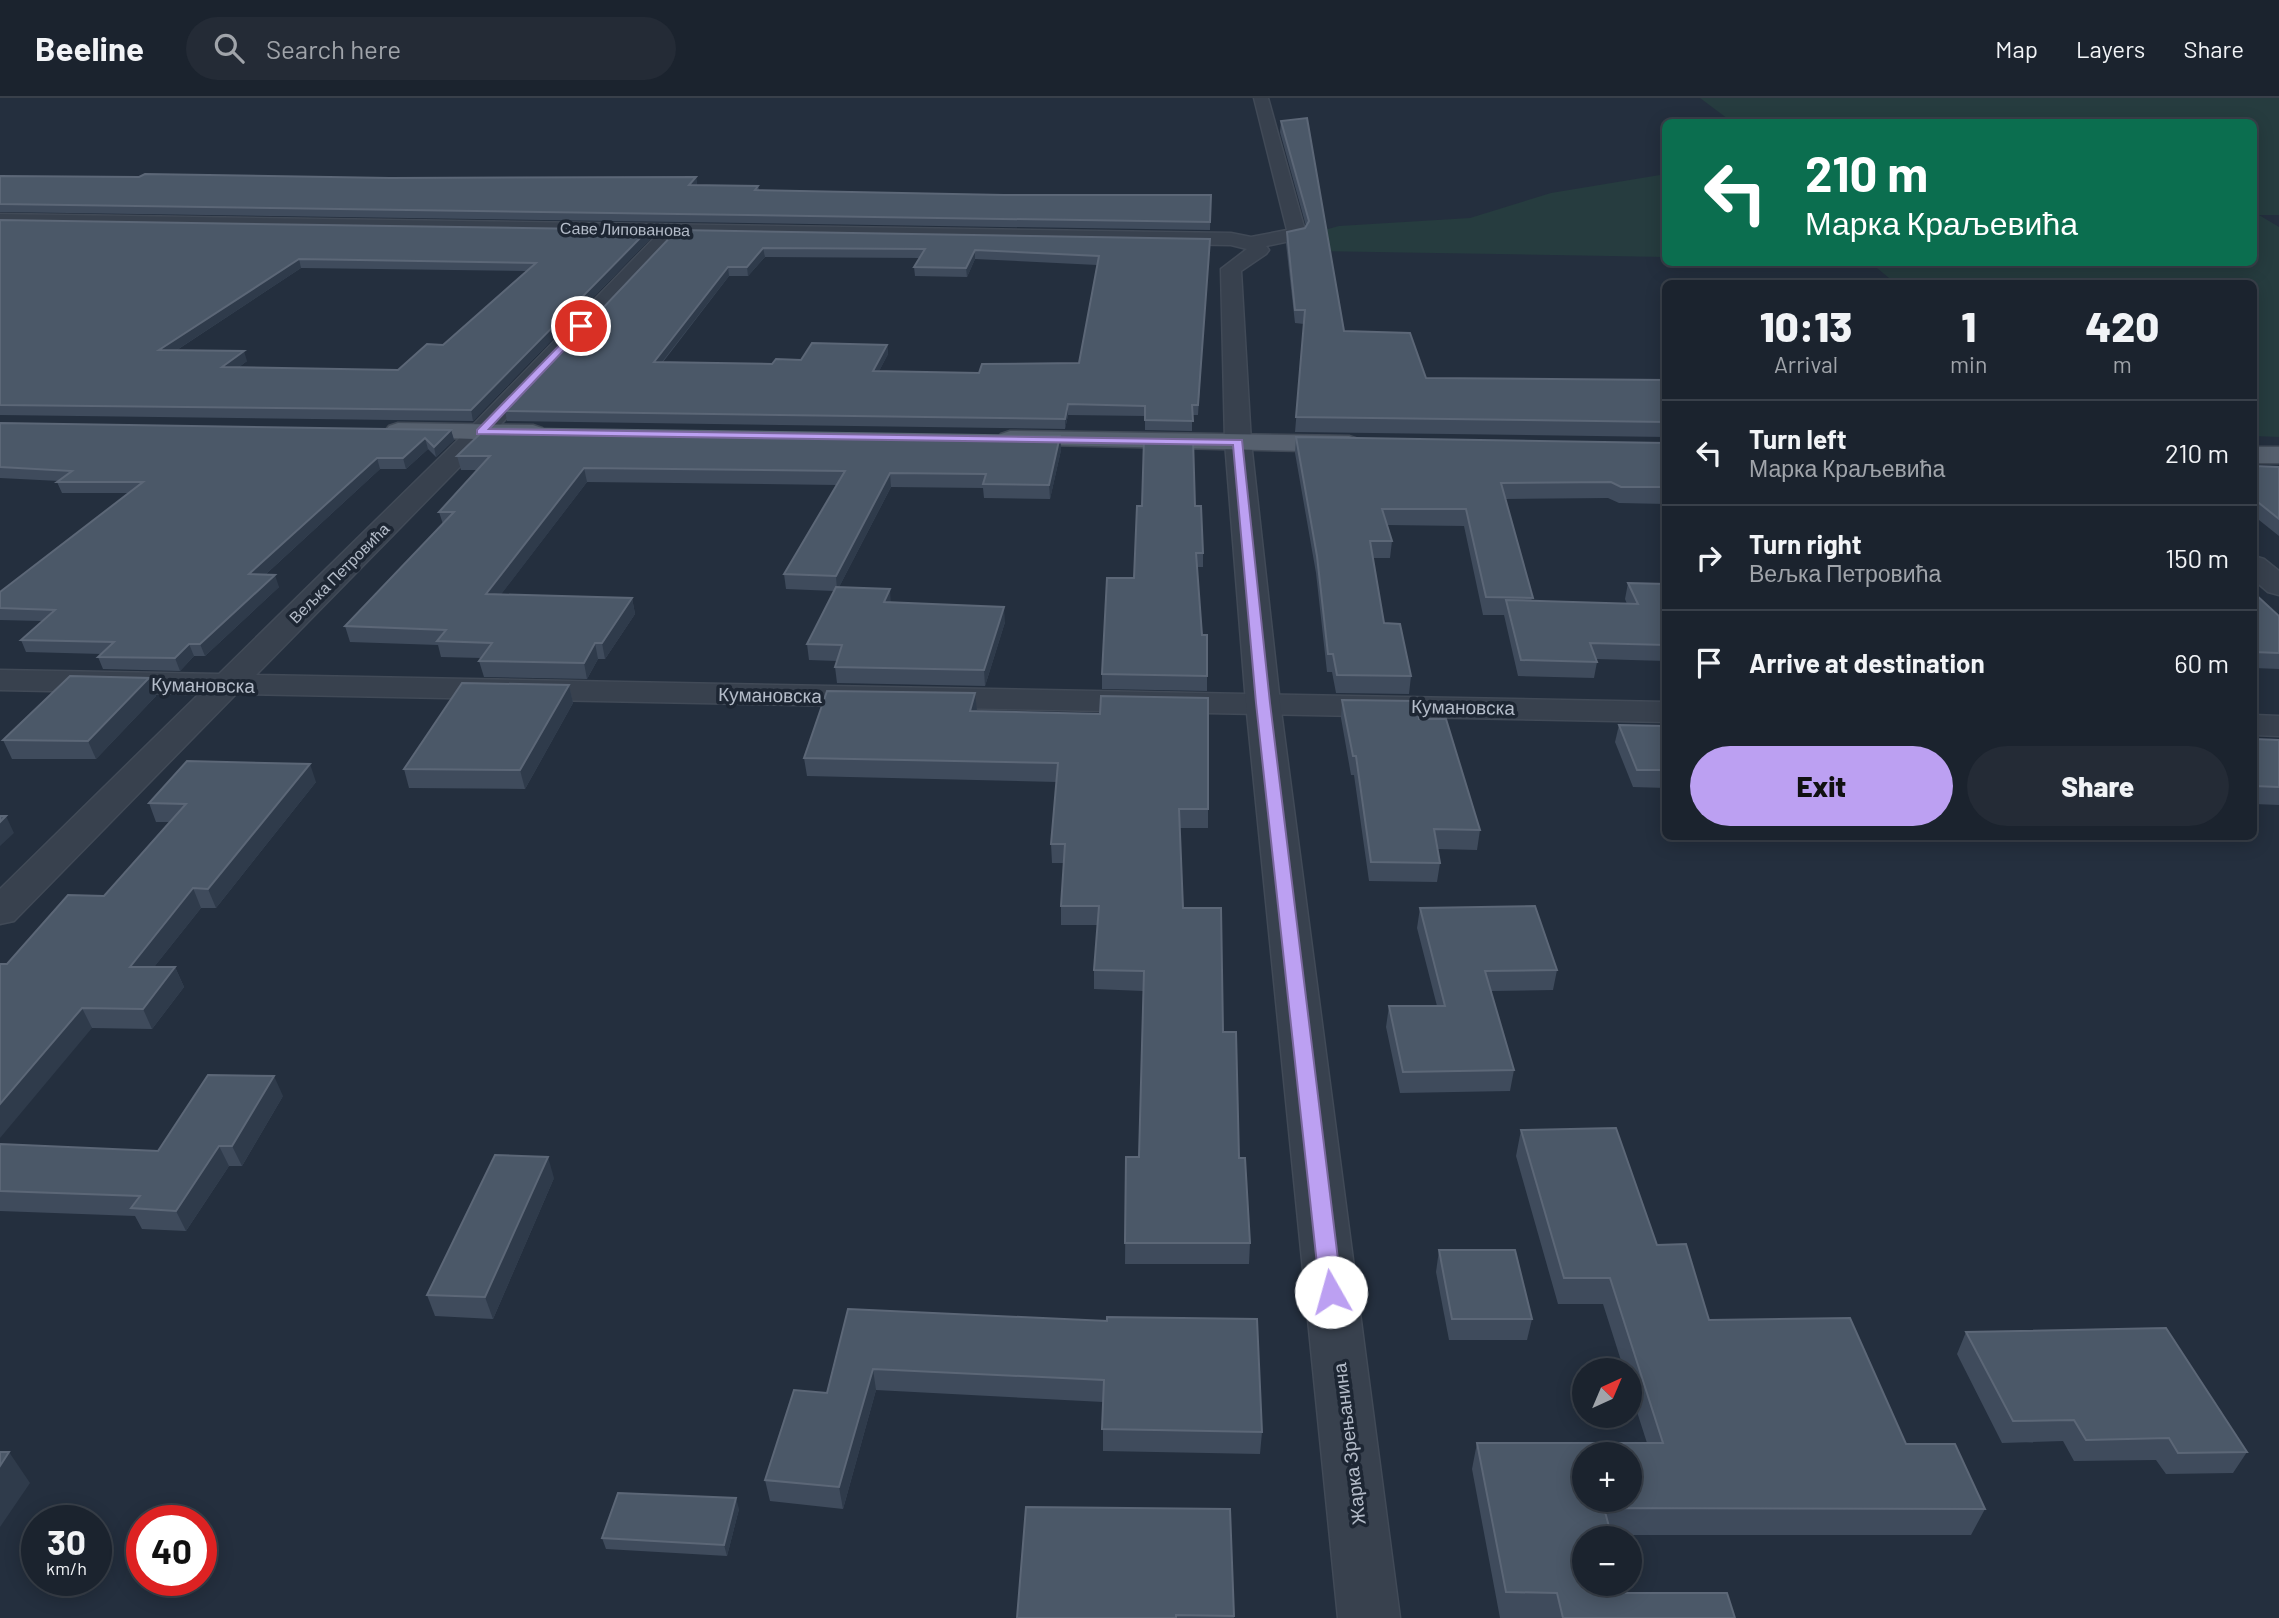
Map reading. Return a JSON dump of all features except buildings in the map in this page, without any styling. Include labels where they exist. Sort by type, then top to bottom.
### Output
[{"type":"main road","points":[[371,430],[562,433]]},
{"type":"main road","points":[[991,439],[1370,444]]},
{"type":"main road","points":[[2257,455],[2279,455]]},
{"type":"street","name":"Саве Липованова","points":[[0,220],[674,229],[1217,239],[1251,243],[1297,234],[1261,98]]},
{"type":"street","points":[[10,241],[51,221]]},
{"type":"street","name":"Вељка Петровића","points":[[0,912],[480,432],[674,229]]},
{"type":"street","name":"Жарка Зрењанина","points":[[1251,243],[1259,250],[1231,270],[1238,442],[1263,703],[1369,1618]]},
{"type":"street","points":[[2257,568],[2279,586]]},
{"type":"street","name":"Кумановска","points":[[0,680],[1662,712]]},
{"type":"street","points":[[2257,725],[2279,726]]},
{"type":"green space","points":[[1700,98],[2279,98],[2279,215],[2259,215],[2279,227],[2279,437],[2257,436],[2257,280],[1891,280],[1875,266],[2257,266],[2257,119],[1728,119]]},
{"type":"green space","points":[[1662,175],[1662,257],[1315,251],[1317,232],[1339,226],[1470,218],[1551,193]]},
{"type":"route","points":[[581,326],[480,432],[1238,442],[1263,703],[1331,1292]]}]
